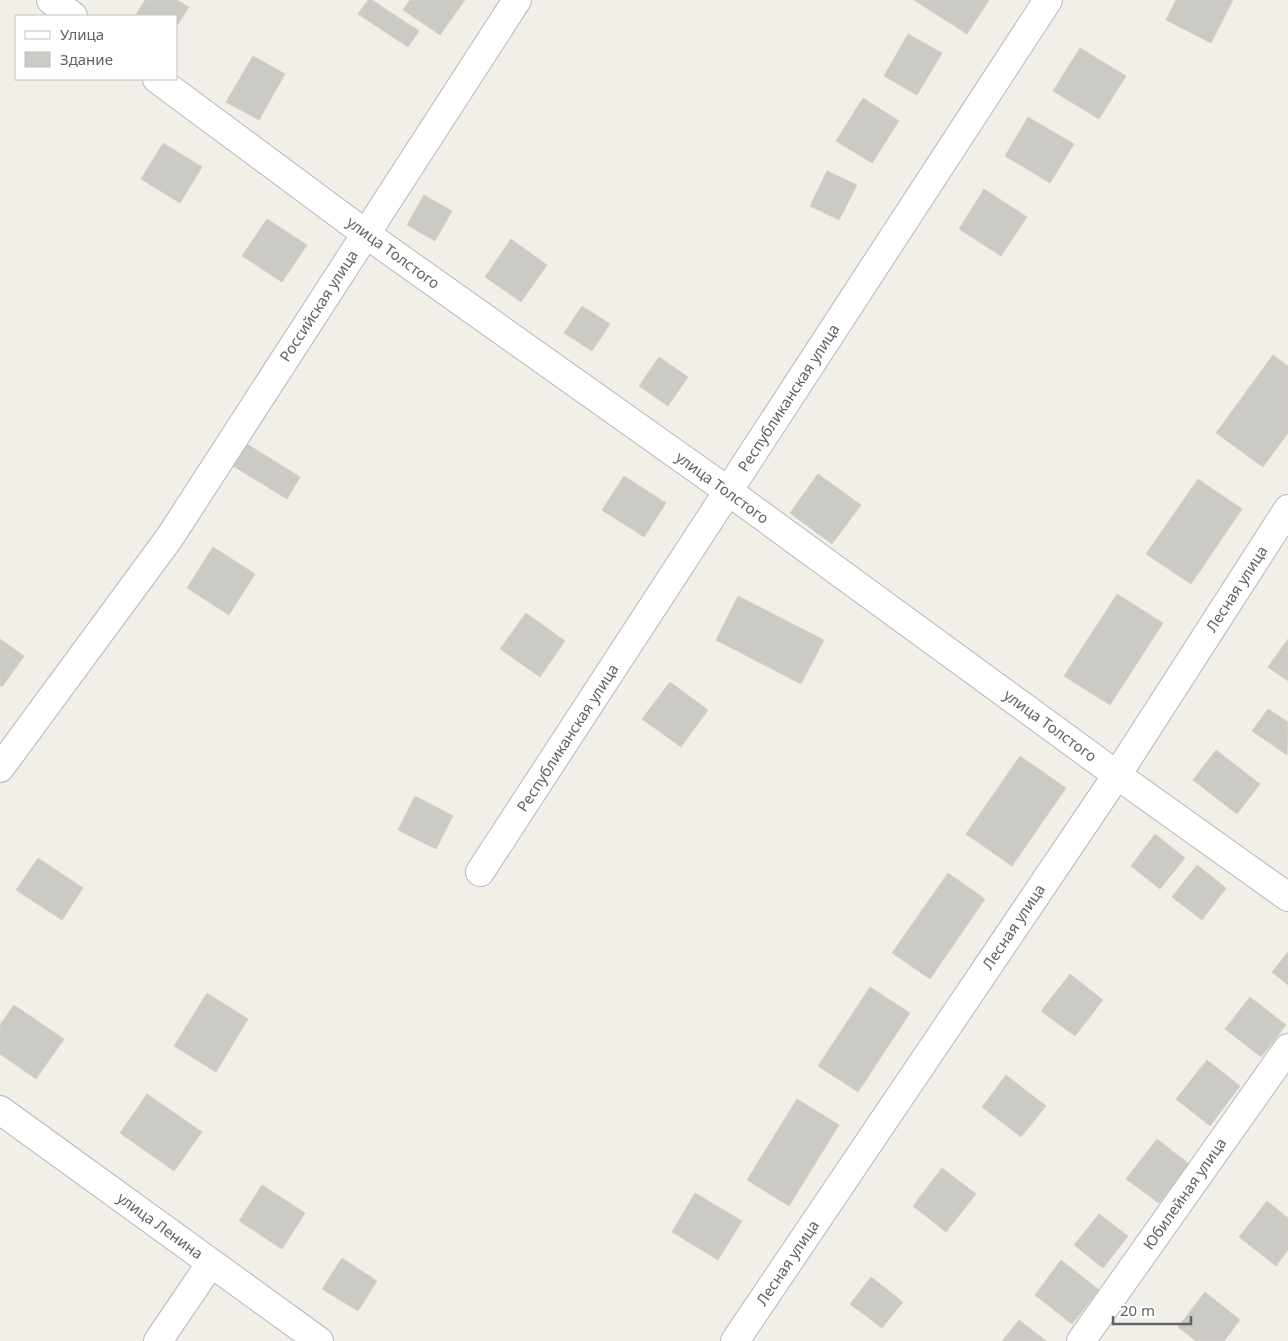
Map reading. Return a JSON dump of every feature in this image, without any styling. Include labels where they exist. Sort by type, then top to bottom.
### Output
[{"type":"street","points":[[51,0],[72,15]]},
{"type":"street","name":"Российская улица","points":[[0,768],[170,537],[517,0]]},
{"type":"street","name":"Республиканская улица","points":[[480,872],[1048,0]]},
{"type":"street","name":"улица Толстого","points":[[158,80],[366,234],[728,492],[1116,775],[1288,897]]},
{"type":"street","name":"Лесная улица","points":[[735,1341],[1116,775],[1288,510]]},
{"type":"street","name":"Юбилейная улица","points":[[1081,1341],[1288,1048]]},
{"type":"street","name":"улица Ленина","points":[[0,1110],[319,1341]]},
{"type":"street","points":[[158,1341],[211,1263]]},
{"type":"building","points":[[145,0],[177,0],[189,7],[178,24],[178,15],[136,15]]},
{"type":"building","points":[[368,0],[372,0],[419,31],[408,47],[358,14]]},
{"type":"building","points":[[410,0],[465,0],[440,35],[403,10]]},
{"type":"building","points":[[914,0],[989,0],[967,34]]},
{"type":"building","points":[[1176,0],[1233,0],[1211,43],[1166,20]]},
{"type":"building","points":[[908,34],[942,53],[917,95],[884,76]]},
{"type":"building","points":[[1080,48],[1126,76],[1099,119],[1053,91]]},
{"type":"building","points":[[253,56],[285,74],[259,120],[226,102]]},
{"type":"building","points":[[863,98],[899,121],[872,163],[836,141]]},
{"type":"building","points":[[1028,117],[1074,144],[1050,183],[1005,156]]},
{"type":"building","points":[[163,143],[202,167],[180,203],[141,179]]},
{"type":"building","points":[[827,171],[857,185],[839,220],[810,206]]},
{"type":"building","points":[[984,189],[1027,217],[1001,256],[959,229]]},
{"type":"building","points":[[424,195],[452,211],[435,241],[407,225]]},
{"type":"building","points":[[267,219],[307,245],[282,282],[242,256]]},
{"type":"building","points":[[511,239],[547,265],[521,302],[485,277]]},
{"type":"building","points":[[582,306],[610,324],[592,351],[564,333]]},
{"type":"building","points":[[1273,355],[1288,366],[1288,433],[1263,467],[1216,433]]},
{"type":"building","points":[[659,357],[688,377],[668,406],[639,386]]},
{"type":"building","points":[[247,444],[300,477],[287,499],[233,466]]},
{"type":"building","points":[[818,474],[861,505],[832,544],[790,513]]},
{"type":"building","points":[[624,476],[666,503],[644,537],[602,510]]},
{"type":"building","points":[[1198,479],[1242,509],[1191,584],[1146,554]]},
{"type":"building","points":[[213,547],[255,574],[229,615],[187,588]]},
{"type":"building","points":[[1117,594],[1163,623],[1110,705],[1064,676]]},
{"type":"building","points":[[738,596],[824,640],[801,684],[716,640]]},
{"type":"building","points":[[526,613],[565,641],[540,677],[500,649]]},
{"type":"building","points":[[0,639],[24,656],[2,687],[0,685]]},
{"type":"building","points":[[1288,639],[1288,681],[1268,667]]},
{"type":"building","points":[[670,682],[708,710],[681,747],[642,719]]},
{"type":"building","points":[[1268,709],[1288,722],[1287,755],[1252,731]]},
{"type":"building","points":[[1216,750],[1260,784],[1237,814],[1193,780]]},
{"type":"building","points":[[1020,756],[1066,788],[1012,866],[966,834]]},
{"type":"building","points":[[415,796],[453,816],[436,849],[398,830]]},
{"type":"building","points":[[1155,834],[1185,858],[1160,889],[1131,866]]},
{"type":"building","points":[[38,858],[83,888],[62,920],[16,890]]},
{"type":"building","points":[[1197,865],[1226,888],[1202,920],[1172,897]]},
{"type":"building","points":[[948,873],[985,899],[930,979],[892,953]]},
{"type":"building","points":[[1288,952],[1288,985],[1272,972]]},
{"type":"building","points":[[1070,974],[1103,1000],[1075,1036],[1041,1011]]},
{"type":"building","points":[[870,987],[910,1013],[858,1092],[818,1066]]},
{"type":"building","points":[[207,993],[248,1019],[216,1072],[174,1046]]},
{"type":"building","points":[[1250,997],[1286,1025],[1261,1057],[1225,1029]]},
{"type":"building","points":[[14,1005],[64,1039],[36,1079],[0,1054],[0,1025]]},
{"type":"building","points":[[1207,1060],[1240,1086],[1210,1126],[1176,1099]]},
{"type":"building","points":[[1006,1075],[1046,1106],[1021,1137],[982,1107]]},
{"type":"building","points":[[147,1094],[202,1132],[174,1171],[120,1133]]},
{"type":"building","points":[[797,1099],[839,1125],[789,1206],[747,1180]]},
{"type":"building","points":[[1157,1139],[1189,1164],[1159,1203],[1126,1179]]},
{"type":"building","points":[[942,1168],[976,1194],[946,1232],[913,1206]]},
{"type":"building","points":[[262,1185],[305,1213],[282,1249],[239,1221]]},
{"type":"building","points":[[695,1193],[742,1221],[718,1260],[672,1232]]},
{"type":"building","points":[[1267,1201],[1288,1218],[1288,1250],[1276,1266],[1239,1237]]},
{"type":"building","points":[[1099,1214],[1128,1236],[1103,1268],[1074,1245]]},
{"type":"building","points":[[342,1258],[377,1281],[358,1311],[322,1289]]},
{"type":"building","points":[[1061,1260],[1099,1290],[1072,1324],[1035,1295]]},
{"type":"building","points":[[871,1277],[903,1302],[882,1328],[850,1304]]},
{"type":"building","points":[[1205,1292],[1240,1320],[1224,1341],[1196,1341],[1178,1327]]},
{"type":"building","points":[[1019,1320],[1046,1341],[1002,1341]]}]
